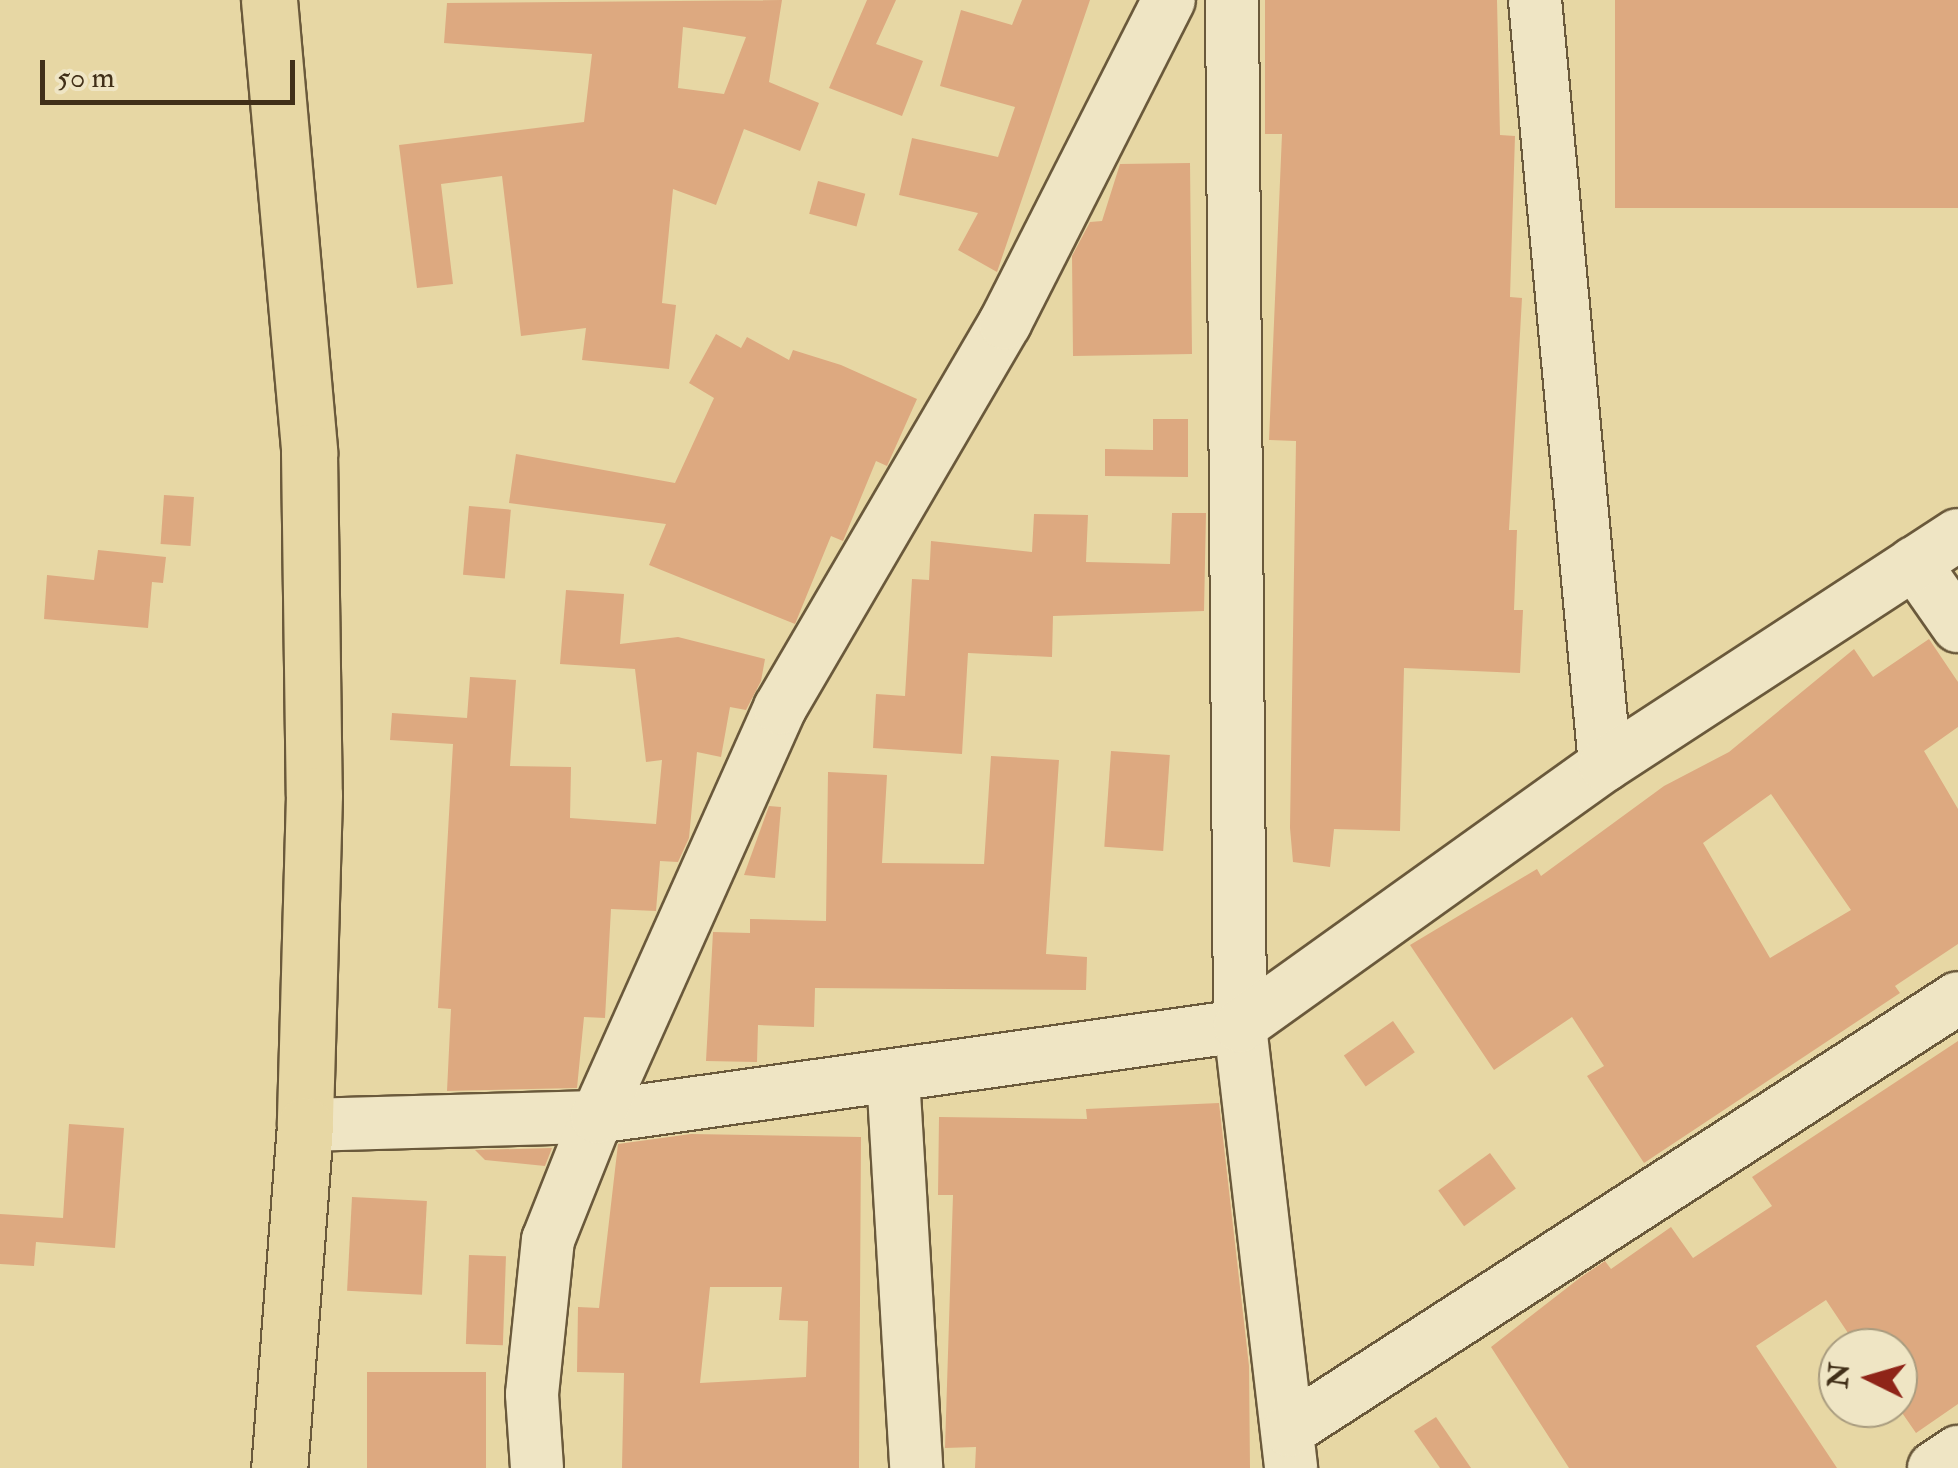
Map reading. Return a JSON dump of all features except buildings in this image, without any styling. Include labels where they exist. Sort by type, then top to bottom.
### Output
[{"type":"highway","points":[[269,0],[308,452],[314,795],[305,1125],[279,1468]]},
{"type":"street","points":[[537,1468],[532,1394],[548,1240],[597,1117],[780,708],[1006,324],[1169,0]]},
{"type":"street","points":[[1232,0],[1240,1026],[1290,1449],[1958,998]]},
{"type":"street","points":[[1535,0],[1605,765]]},
{"type":"street","points":[[305,1125],[597,1117],[1240,1026],[1605,765],[1958,535]]},
{"type":"street","points":[[1914,563],[1958,626]]},
{"type":"street","points":[[893,1076],[916,1468]]},
{"type":"street","points":[[1934,1468],[1958,1452]]}]
